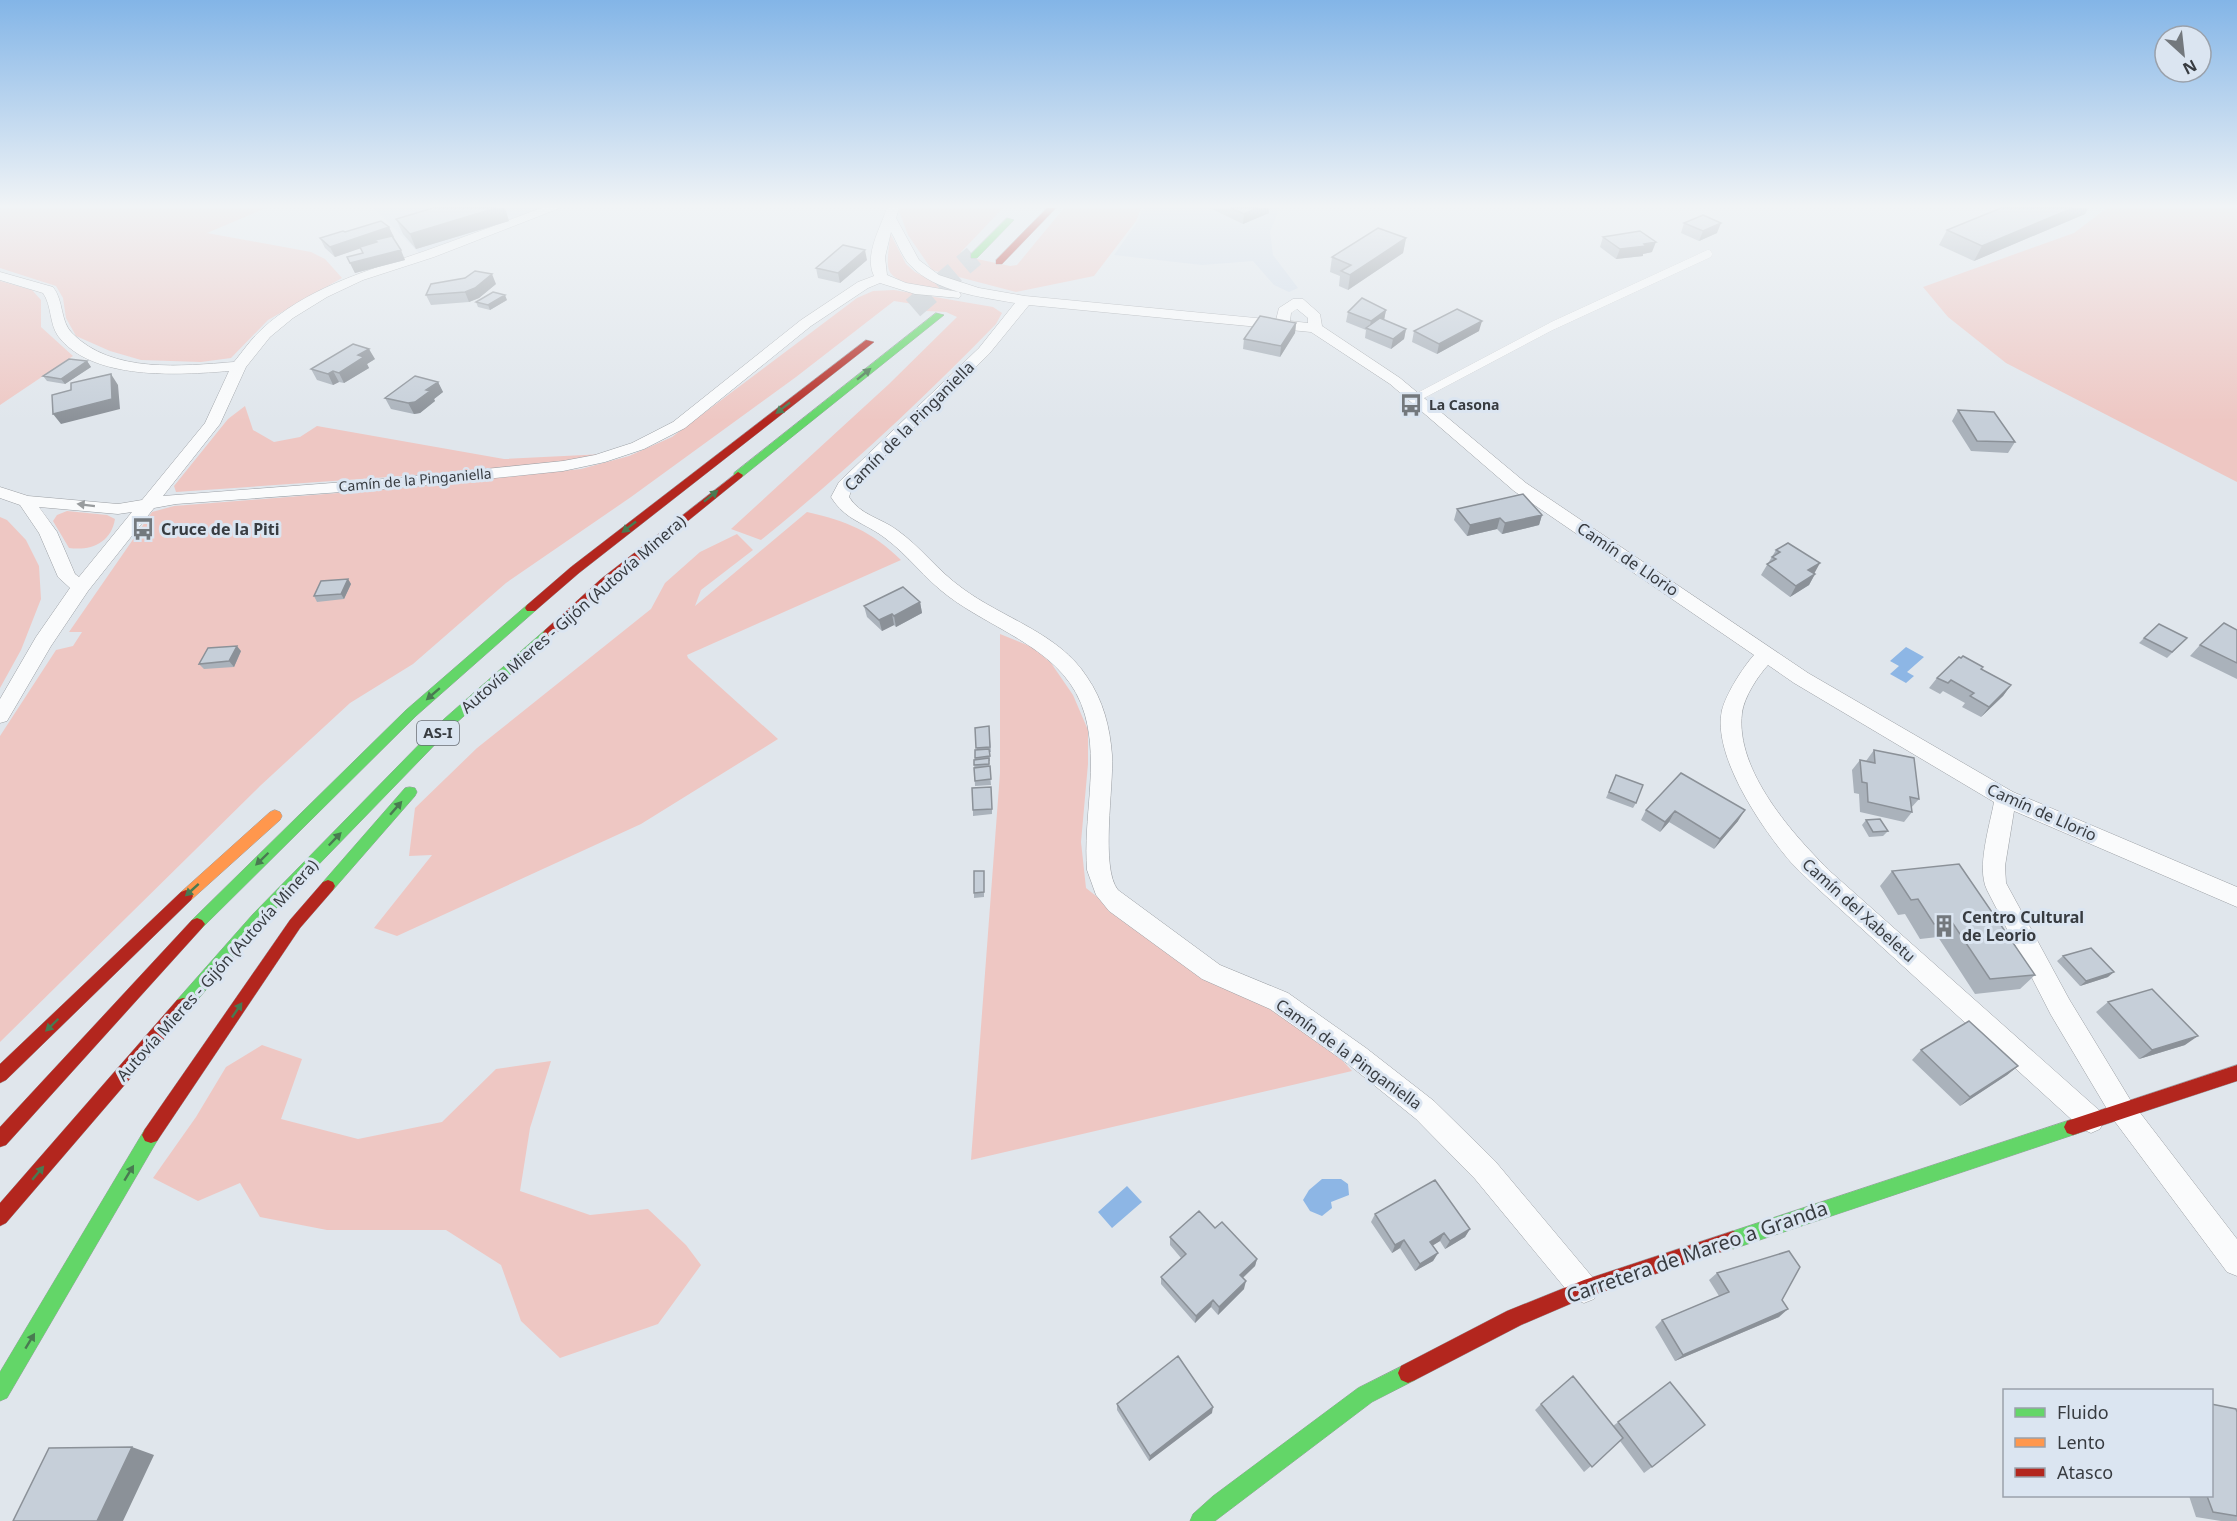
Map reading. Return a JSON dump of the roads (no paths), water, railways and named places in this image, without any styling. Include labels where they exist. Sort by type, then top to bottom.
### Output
[{"type":"main road","name":"Autovía Mieres - Gijón (Autovía Minera)","points":[[0,1217],[258,918],[449,722],[605,582],[939,315]]},
{"type":"main road","name":"Autovía Mieres - Gijón (Autovía Minera)","points":[[0,1139],[214,906],[411,713],[575,570],[876,336]]},
{"type":"main road","points":[[398,705],[575,570]]},
{"type":"main road","points":[[474,718],[605,582]]},
{"type":"main road","points":[[0,1391],[151,1136],[295,924],[420,781]]},
{"type":"main road","points":[[0,1075],[188,894],[285,807]]},
{"type":"main road","name":"Carretera de Mareo a Granda","points":[[1200,1521],[1220,1503],[1365,1395],[1514,1318],[1584,1288],[2237,1073]]},
{"type":"street","points":[[10,279],[48,290],[53,295],[59,327],[81,349],[98,357],[133,366],[166,370],[239,366]]},
{"type":"street","points":[[0,716],[44,642],[81,587],[212,424],[239,366],[265,334],[288,315],[322,294],[354,279]]},
{"type":"street","name":"Camín de la Pinganiella","points":[[0,492],[26,501],[118,509],[176,499],[397,483],[563,466],[599,459],[638,446],[679,425],[806,323],[863,285],[878,279]]},
{"type":"street","name":"Camín de Llorio","points":[[882,279],[918,290],[972,298],[1016,299],[1315,328],[1347,347],[1395,381],[1520,488],[1801,678],[2005,798],[2237,897]]},
{"type":"street","name":"Camín de Llorio","points":[[937,279],[977,292],[1016,299]]},
{"type":"street","name":"Camín de la Pinganiella","points":[[1016,299],[984,351],[845,486],[840,497],[845,506],[852,514],[890,533],[924,568],[945,585],[992,617],[1043,643],[1080,680],[1091,703],[1100,737],[1102,760],[1097,867],[1107,893],[1117,904],[1211,972],[1279,1000],[1357,1056],[1425,1110],[1485,1170],[1584,1288]]},
{"type":"street","points":[[1283,324],[1284,311],[1298,303],[1315,317],[1315,328]]},
{"type":"street","points":[[26,501],[48,532],[67,577],[81,587]]},
{"type":"street","name":"Camín del Xabeletu","points":[[1768,654],[1757,661],[1732,710],[1731,724],[1734,743],[1742,767],[1774,824],[1793,849],[1824,880],[2091,1120]]},
{"type":"street","points":[[2005,798],[1994,866],[1995,883],[2060,1007],[2122,1110],[2237,1262]]},
{"type":"lane","points":[[1414,399],[1552,326],[1654,279]]},
{"type":"water","points":[[1906,647],[1924,657],[1907,672],[1914,676],[1906,683],[1890,674],[1899,666],[1890,661]]},
{"type":"water","points":[[1322,1179],[1341,1179],[1348,1184],[1349,1195],[1331,1202],[1332,1208],[1322,1216],[1310,1211],[1303,1200],[1309,1190]]},
{"type":"water","points":[[1127,1186],[1142,1202],[1112,1228],[1098,1212]]},
{"type":"tunnel","points":[[913,308],[947,279]]},
{"type":"place","name":"La Casona","points":[[1411,405]]},
{"type":"place","name":"Cruce de la Piti","points":[[143,529]]},
{"type":"place","name":"Centro Cultural de Leorio","points":[[1944,926]]}]
